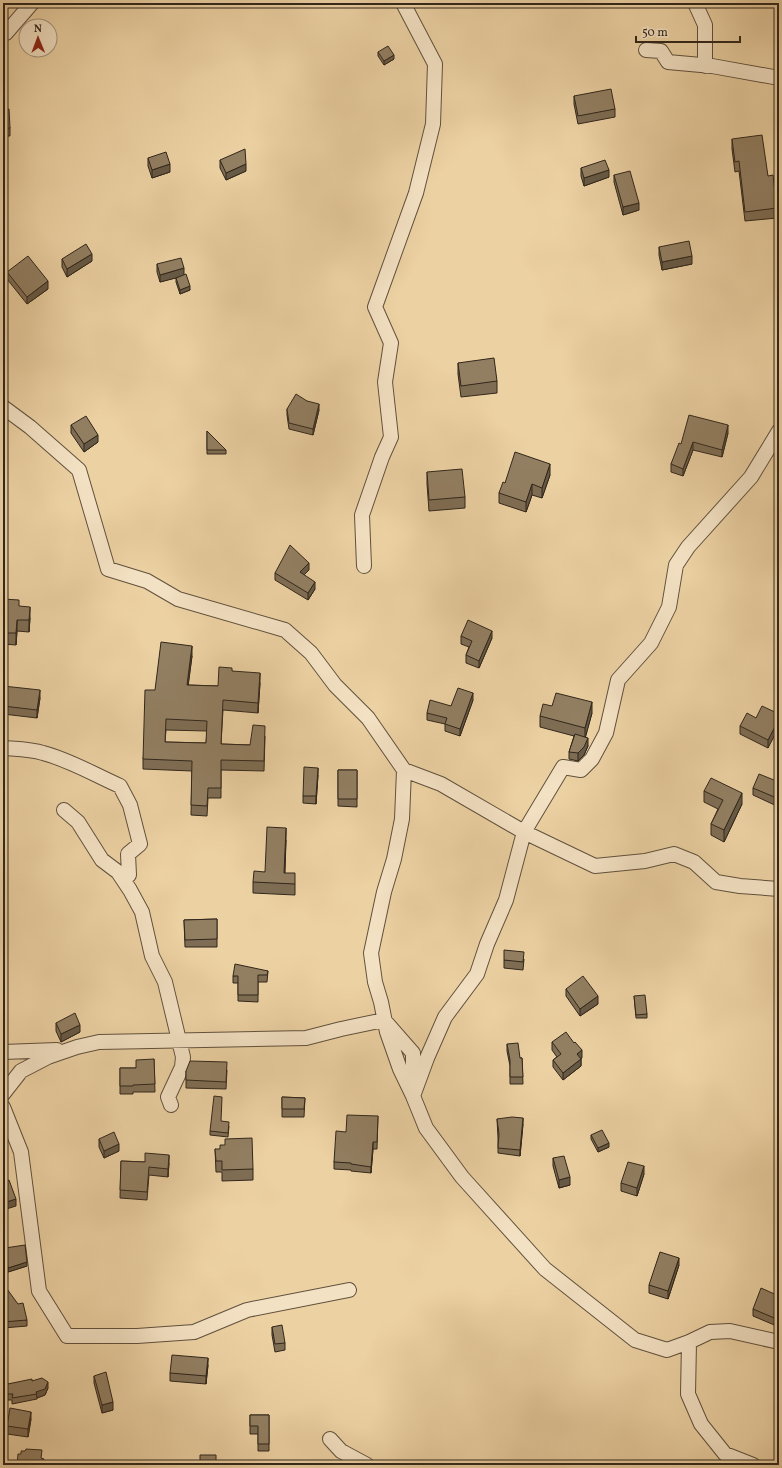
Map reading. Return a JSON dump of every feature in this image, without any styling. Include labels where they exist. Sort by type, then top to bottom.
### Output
[{"type":"street","points":[[3,34],[6,33],[32,3]]},
{"type":"street","points":[[364,566],[362,515],[382,456],[391,437],[386,382],[391,344],[375,307],[416,193],[433,124],[435,64],[403,3]]},
{"type":"street","points":[[695,3],[705,25],[705,66]]},
{"type":"street","points":[[646,50],[661,51],[668,62],[705,66],[779,78]]},
{"type":"street","points":[[3,407],[30,427],[79,470],[108,569],[147,581],[178,599],[285,630],[310,653],[335,685],[368,718],[404,770],[441,784],[524,832],[595,866],[645,861],[674,854],[694,862],[716,882],[779,889]]},
{"type":"street","points":[[413,1096],[427,1058],[445,1017],[477,974],[487,944],[506,900],[524,832],[563,767],[581,770],[592,759],[606,733],[618,680],[651,643],[669,607],[676,565],[688,547],[751,477],[779,431]]},
{"type":"street","points":[[3,748],[42,753],[83,768],[120,786],[130,805],[140,844],[128,854],[129,875],[118,872]]},
{"type":"street","points":[[404,770],[402,819],[394,859],[384,892],[371,953],[374,982],[381,1002],[384,1020],[400,1068],[426,1128],[462,1177],[545,1269],[635,1340],[667,1350],[710,1332],[730,1331],[779,1342]]},
{"type":"street","points":[[64,810],[78,822],[102,860],[118,872],[142,912],[152,956],[165,982],[183,1057],[182,1067],[168,1097],[171,1105]]},
{"type":"street","points":[[3,1094],[21,1071],[48,1057],[67,1050],[99,1042],[306,1038],[384,1020]]},
{"type":"street","points":[[3,1052],[67,1050]]},
{"type":"street","points":[[3,1107],[21,1152],[39,1291],[67,1336],[137,1336],[194,1332],[247,1310],[349,1290]]},
{"type":"street","points":[[689,1342],[688,1394],[702,1424],[724,1454],[753,1465]]},
{"type":"street","points":[[330,1439],[341,1451],[367,1465]]},
{"type":"building","points":[[388,46],[394,55],[384,61],[378,52]]},
{"type":"building","points":[[611,89],[615,109],[578,116],[574,96]]},
{"type":"building","points":[[3,109],[9,109],[10,128],[3,129]]},
{"type":"building","points":[[762,135],[768,176],[773,175],[777,208],[745,212],[739,161],[735,162],[732,139]]},
{"type":"building","points":[[245,149],[246,164],[226,173],[220,160]]},
{"type":"building","points":[[166,152],[170,164],[152,170],[148,158]]},
{"type":"building","points":[[605,160],[609,170],[584,178],[581,168]]},
{"type":"building","points":[[630,171],[639,203],[623,207],[614,175]]},
{"type":"building","points":[[689,241],[692,256],[662,262],[659,247]]},
{"type":"building","points":[[86,244],[92,254],[67,269],[62,259]]},
{"type":"building","points":[[28,256],[48,281],[27,297],[7,272]]},
{"type":"building","points":[[181,258],[184,268],[160,275],[157,264]]},
{"type":"building","points":[[186,274],[190,286],[180,290],[176,278]]},
{"type":"building","points":[[494,358],[497,381],[461,386],[458,363]]},
{"type":"building","points":[[296,394],[307,401],[319,404],[313,429],[289,423],[287,409]]},
{"type":"building","points":[[689,415],[728,425],[722,450],[693,442],[683,469],[671,464],[679,443],[681,444]]},
{"type":"building","points":[[86,416],[98,435],[84,444],[71,425]]},
{"type":"building","points":[[207,431],[226,450],[207,450]]},
{"type":"building","points":[[515,452],[550,464],[542,488],[532,484],[526,502],[499,493],[503,482],[505,483]]},
{"type":"building","points":[[462,469],[465,497],[429,500],[427,472]]},
{"type":"building","points":[[290,545],[309,563],[300,572],[315,582],[308,593],[275,573]]},
{"type":"building","points":[[3,599],[19,600],[19,606],[30,607],[29,620],[17,620],[16,633],[3,633]]},
{"type":"building","points":[[468,620],[492,631],[479,661],[466,655],[472,641],[461,636]]},
{"type":"building","points":[[161,642],[192,646],[187,685],[218,686],[219,667],[232,668],[232,671],[260,673],[258,703],[223,700],[221,744],[250,745],[253,725],[265,726],[264,761],[221,760],[221,788],[208,788],[207,806],[191,805],[192,761],[143,759],[145,690],[155,690]],"holes":[[[166,719],[207,721],[206,743],[165,742]]]},
{"type":"building","points":[[3,686],[40,690],[37,710],[3,706]]},
{"type":"building","points":[[458,688],[473,693],[460,729],[445,724],[447,718],[427,713],[430,700],[451,706]]},
{"type":"building","points":[[556,693],[592,702],[585,728],[540,716],[543,704],[552,706]]},
{"type":"building","points":[[762,706],[779,714],[779,719],[768,740],[740,726],[747,713],[756,718]]},
{"type":"building","points":[[575,734],[588,738],[584,747],[578,753],[569,752]]},
{"type":"building","points":[[304,767],[318,768],[316,796],[303,796]]},
{"type":"building","points":[[338,770],[357,770],[357,799],[338,799]]},
{"type":"building","points":[[759,774],[779,782],[779,799],[753,788]]},
{"type":"building","points":[[711,778],[742,793],[724,830],[711,824],[723,800],[704,791]]},
{"type":"building","points":[[267,827],[286,828],[284,873],[295,873],[295,884],[253,882],[254,871],[265,872]]},
{"type":"building","points":[[776,918],[779,918],[779,934],[778,934]]},
{"type":"building","points":[[217,919],[217,939],[185,940],[184,920]]},
{"type":"building","points":[[504,950],[524,952],[523,962],[504,960]]},
{"type":"building","points":[[235,964],[268,971],[267,975],[258,975],[258,995],[238,995],[238,976],[233,976]]},
{"type":"building","points":[[583,976],[598,996],[580,1009],[566,989]]},
{"type":"building","points":[[645,995],[647,1014],[636,1015],[634,996]]},
{"type":"building","points":[[75,1013],[80,1025],[61,1034],[56,1023]]},
{"type":"building","points":[[566,1032],[574,1043],[575,1042],[582,1050],[577,1054],[581,1059],[563,1073],[553,1060],[561,1054],[552,1042]]},
{"type":"building","points":[[518,1043],[520,1058],[522,1058],[523,1077],[510,1077],[510,1060],[507,1044]]},
{"type":"building","points":[[154,1059],[155,1084],[120,1086],[120,1068],[136,1068],[136,1060]]},
{"type":"building","points":[[190,1061],[227,1062],[226,1082],[186,1080],[186,1071]]},
{"type":"building","points":[[214,1096],[222,1097],[221,1121],[229,1122],[228,1133],[210,1131]]},
{"type":"building","points":[[282,1097],[305,1098],[304,1109],[282,1109]]},
{"type":"building","points":[[347,1115],[378,1116],[377,1142],[373,1142],[371,1167],[351,1163],[334,1162],[336,1131],[346,1132]]},
{"type":"building","points":[[512,1117],[523,1118],[520,1150],[498,1148],[499,1134],[497,1119]]},
{"type":"building","points":[[602,1130],[609,1143],[598,1148],[591,1135]]},
{"type":"building","points":[[114,1132],[119,1144],[104,1151],[99,1139]]},
{"type":"building","points":[[252,1138],[253,1169],[222,1170],[222,1161],[216,1161],[215,1149],[220,1149],[220,1145],[225,1145],[225,1139]]},
{"type":"building","points":[[145,1153],[169,1155],[168,1169],[149,1167],[147,1192],[120,1190],[121,1161],[145,1162]]},
{"type":"building","points":[[564,1156],[570,1177],[559,1180],[553,1158]]},
{"type":"building","points":[[628,1162],[644,1166],[637,1188],[621,1183]]},
{"type":"building","points":[[9,1180],[16,1199],[3,1203],[3,1182]]},
{"type":"building","points":[[25,1245],[27,1262],[8,1268],[5,1248]]},
{"type":"building","points":[[660,1252],[679,1258],[668,1291],[649,1285]]},
{"type":"building","points":[[761,1288],[779,1296],[779,1320],[753,1309]]},
{"type":"building","points":[[7,1289],[18,1304],[23,1303],[27,1320],[3,1322]]},
{"type":"building","points":[[282,1325],[285,1343],[275,1344],[272,1327]]},
{"type":"building","points":[[172,1355],[208,1358],[206,1376],[170,1373]]},
{"type":"building","points":[[106,1372],[113,1402],[102,1405],[94,1376]]},
{"type":"building","points":[[42,1378],[48,1382],[45,1389],[36,1392],[37,1394],[12,1398],[13,1394],[3,1394],[3,1385]]},
{"type":"building","points":[[10,1408],[31,1412],[28,1429],[7,1426]]},
{"type":"building","points":[[250,1415],[269,1415],[269,1444],[258,1444],[258,1426],[250,1426]]},
{"type":"building","points":[[26,1449],[42,1450],[41,1458],[44,1459],[44,1465],[17,1465],[18,1454],[21,1454],[21,1451],[25,1451]]},
{"type":"building","points":[[200,1455],[216,1455],[216,1465],[200,1465]]}]
